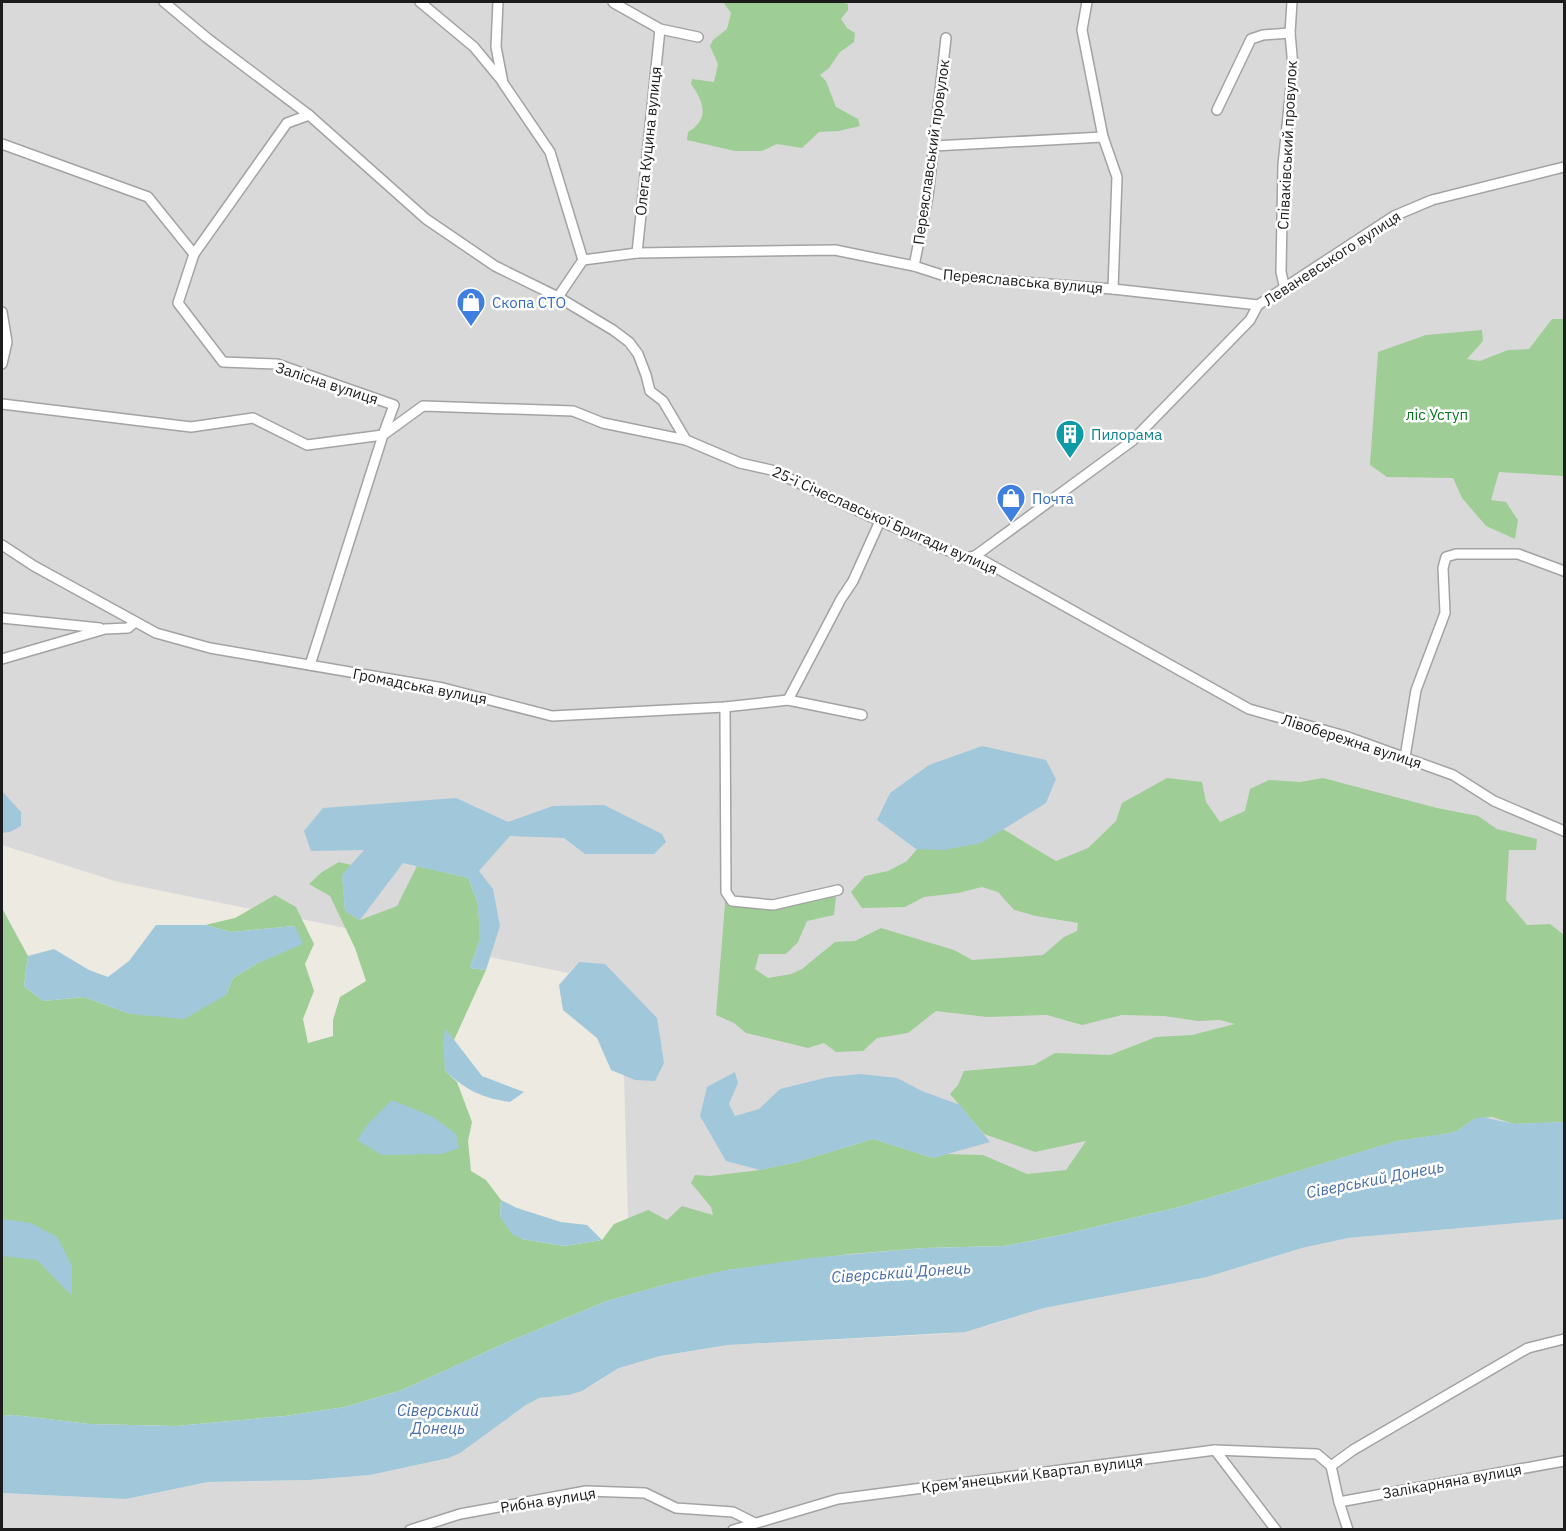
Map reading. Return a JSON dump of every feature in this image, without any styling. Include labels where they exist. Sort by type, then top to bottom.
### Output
[{"type":"street","points":[[164,2],[207,38],[309,115],[426,219],[495,266],[558,297],[629,342],[638,354],[650,391],[663,401],[686,440]]},
{"type":"street","points":[[420,2],[474,47],[503,83],[550,152],[583,260],[558,297]]},
{"type":"street","points":[[498,2],[496,46],[503,83]]},
{"type":"street","points":[[614,2],[660,29],[698,37]]},
{"type":"street","points":[[1087,2],[1082,30],[1103,136],[1117,177],[1113,289]]},
{"type":"street","name":"Співаківський провулок","points":[[1285,289],[1281,272],[1283,165],[1293,67],[1290,33],[1292,2]]},
{"type":"street","name":"Олега Куцина вулиця","points":[[637,253],[660,29]]},
{"type":"street","points":[[1217,110],[1251,39],[1263,35],[1290,33]]},
{"type":"street","name":"Переяславський провулок","points":[[914,266],[928,196],[946,38]]},
{"type":"street","points":[[2,144],[147,197],[194,254],[286,123],[309,115]]},
{"type":"street","points":[[934,146],[1103,136]]},
{"type":"street","name":"Леваневського вулиця","points":[[975,556],[1132,441],[1250,320],[1258,305],[1394,216],[1432,200],[1564,167]]},
{"type":"street","name":"Переяславська вулиця","points":[[583,260],[637,253],[836,250],[914,266],[945,276],[1113,289],[1258,305]]},
{"type":"street","name":"Залісна вулиця","points":[[194,254],[178,303],[223,362],[277,364],[394,405],[383,435]]},
{"type":"street","points":[[2,312],[7,342],[2,364]]},
{"type":"street","points":[[2,404],[191,427],[253,418],[307,445],[383,435],[310,664]]},
{"type":"street","name":"25-ї Січеславської Бригади вулиця","points":[[383,435],[423,406],[573,411],[603,423],[686,440],[740,463],[771,470],[965,558],[975,556],[1141,650]]},
{"type":"street","points":[[788,700],[836,608],[853,581],[880,521]]},
{"type":"street","name":"Громадська вулиця","points":[[2,545],[34,566],[156,633],[210,648],[443,688],[552,716],[725,708],[788,700],[862,715]]},
{"type":"street","points":[[1405,757],[1416,690],[1445,614],[1443,568],[1446,557],[1456,554],[1518,554],[1564,571]]},
{"type":"street","points":[[2,618],[105,629],[128,628],[135,622]]},
{"type":"street","points":[[2,659],[105,629]]},
{"type":"street","name":"Лівобережна вулиця","points":[[1141,650],[1249,709],[1344,736],[1453,775],[1494,801],[1564,831]]},
{"type":"street","points":[[725,708],[726,892],[732,901],[773,905],[838,890]]},
{"type":"street","points":[[1348,1530],[1331,1466],[1353,1450],[1528,1348],[1564,1339]]},
{"type":"street","points":[[1215,1450],[1276,1530]]},
{"type":"street","name":"Крем’янецький Квартал вулиця","points":[[733,1530],[838,1499],[1215,1450],[1317,1454],[1331,1466]]},
{"type":"street","name":"Залікарняна вулиця","points":[[1339,1502],[1564,1461]]},
{"type":"street","name":"Рибна вулиця","points":[[410,1530],[460,1514],[586,1491],[645,1493],[676,1508],[733,1512],[754,1523]]},
{"type":"shaded area","points":[[2,2],[1564,2],[1564,1122],[1534,1125],[1243,1186],[1191,1203],[630,1295],[624,1075],[579,962],[568,973],[118,882],[2,845]]},
{"type":"shaded area","points":[[1564,1219],[1564,1529],[2,1530],[2,1493],[126,1499],[208,1482],[309,1480],[370,1475],[449,1458],[460,1453],[539,1398],[569,1395],[593,1385],[619,1368],[660,1356],[728,1345],[943,1334],[987,1326],[1044,1308],[1207,1277],[1302,1248],[1348,1238]]},
{"type":"green space","points":[[723,2],[840,2],[848,4],[848,10],[841,19],[847,28],[855,33],[854,42],[840,52],[829,68],[820,75],[826,81],[836,107],[858,119],[860,126],[839,131],[819,132],[802,148],[777,144],[762,151],[735,151],[687,140],[688,132],[700,122],[703,110],[699,97],[691,84],[692,79],[714,82],[718,64],[710,46],[713,40],[727,29],[731,13]]},
{"type":"green space","name":"ліс Уступ","points":[[1552,319],[1564,319],[1564,476],[1499,472],[1491,500],[1506,502],[1518,520],[1515,539],[1486,526],[1462,498],[1453,478],[1387,477],[1370,465],[1378,352],[1426,335],[1482,330],[1483,341],[1467,359],[1480,361],[1508,350],[1529,349]]},
{"type":"green space","points":[[1167,778],[1202,782],[1206,802],[1220,822],[1245,811],[1250,789],[1269,780],[1300,782],[1323,778],[1437,808],[1478,816],[1497,829],[1537,839],[1536,850],[1509,850],[1506,900],[1527,925],[1550,924],[1564,935],[1564,1122],[1514,1124],[1492,1117],[1474,1119],[1457,1131],[1397,1141],[1183,1206],[1004,1246],[924,1248],[850,1254],[727,1270],[667,1284],[607,1301],[510,1341],[402,1390],[345,1407],[285,1416],[176,1426],[89,1424],[14,1415],[2,1416],[2,908],[28,956],[24,986],[43,1001],[84,997],[130,1014],[226,995],[233,978],[256,964],[295,926],[231,932],[205,925],[235,918],[275,895],[296,907],[314,944],[305,964],[314,991],[303,1019],[308,1043],[333,1036],[333,1020],[340,997],[366,981],[355,948],[330,896],[309,884],[322,872],[339,862],[351,865],[342,875],[345,911],[360,920],[397,906],[417,866],[468,878],[478,904],[480,939],[470,968],[486,970],[454,1040],[445,1029],[445,1071],[457,1082],[472,1122],[468,1141],[471,1171],[486,1180],[501,1200],[500,1217],[522,1239],[564,1246],[602,1240],[614,1224],[648,1210],[667,1220],[682,1206],[713,1215],[711,1207],[691,1183],[695,1175],[710,1176],[760,1170],[797,1162],[873,1139],[933,1158],[947,1154],[983,1155],[1027,1174],[1066,1170],[1086,1141],[1035,1152],[984,1134],[950,1094],[958,1085],[964,1071],[1034,1065],[1055,1053],[1110,1055],[1156,1037],[1192,1035],[1235,1024],[1220,1020],[1198,1021],[1164,1016],[1122,1015],[1082,1025],[1047,1015],[987,1017],[936,1011],[908,1033],[877,1038],[863,1051],[836,1052],[824,1043],[808,1048],[746,1033],[734,1023],[716,1015],[726,892],[732,901],[773,905],[802,898],[836,897],[834,915],[807,921],[798,942],[786,954],[759,954],[755,969],[768,978],[791,974],[802,969],[835,942],[855,941],[881,928],[954,950],[972,960],[1043,955],[1064,937],[1077,931],[1078,923],[1014,910],[998,892],[982,887],[958,893],[924,897],[905,907],[862,908],[851,892],[865,876],[888,871],[907,861],[933,830],[988,820],[1056,861],[1088,848],[1116,821],[1122,803]]},
{"type":"water","points":[[982,746],[1046,760],[1056,779],[1046,803],[981,843],[944,850],[916,849],[877,820],[890,793],[929,765]]},
{"type":"water","points":[[2,791],[21,812],[21,826],[10,832],[2,833]]},
{"type":"water","points":[[456,798],[508,822],[553,806],[604,805],[662,834],[666,842],[654,854],[585,854],[564,838],[510,836],[479,871],[493,889],[500,926],[486,970],[470,968],[480,939],[478,904],[468,878],[403,863],[360,920],[345,911],[342,875],[364,850],[311,851],[304,831],[323,808]]},
{"type":"water","points":[[156,925],[205,925],[231,932],[295,926],[303,944],[256,964],[233,978],[226,995],[184,1019],[130,1014],[84,997],[43,1001],[24,986],[28,956],[54,949],[89,970],[108,977],[129,961]]},
{"type":"water","points":[[579,962],[605,964],[657,1018],[664,1063],[655,1081],[635,1080],[611,1070],[597,1038],[563,1010],[559,985]]},
{"type":"water","points":[[445,1028],[482,1076],[524,1092],[510,1102],[475,1092],[453,1078],[445,1071],[443,1044]]},
{"type":"water","points":[[735,1072],[738,1083],[729,1104],[735,1116],[759,1109],[780,1089],[829,1077],[861,1074],[897,1078],[922,1091],[960,1105],[990,1142],[933,1158],[873,1139],[797,1162],[760,1170],[726,1161],[700,1116],[707,1087]]},
{"type":"water","points":[[392,1100],[433,1117],[456,1134],[459,1148],[442,1154],[382,1155],[357,1140],[368,1124]]},
{"type":"water","name":"Сіверський Донець","points":[[1482,1117],[1514,1124],[1564,1122],[1564,1219],[1348,1238],[1302,1248],[1207,1277],[1044,1308],[965,1332],[728,1345],[660,1356],[619,1368],[582,1391],[569,1395],[539,1398],[460,1453],[449,1458],[370,1475],[309,1480],[208,1482],[126,1499],[2,1493],[2,1416],[14,1415],[89,1424],[176,1426],[285,1416],[345,1407],[402,1390],[510,1341],[607,1301],[667,1284],[727,1270],[811,1258],[924,1248],[1004,1246],[1061,1235],[1183,1206],[1397,1141],[1457,1131],[1474,1119]]},
{"type":"water","points":[[501,1200],[517,1208],[561,1222],[587,1225],[602,1240],[564,1246],[522,1239],[512,1234],[500,1217]]},
{"type":"water","points":[[2,1219],[31,1223],[57,1237],[72,1266],[72,1296],[37,1260],[2,1256]]},
{"type":"place","name":"Скопа СТО","points":[[471,328]]},
{"type":"place","name":"Пилорама","points":[[1070,460]]},
{"type":"place","name":"Почта","points":[[1011,524]]}]
